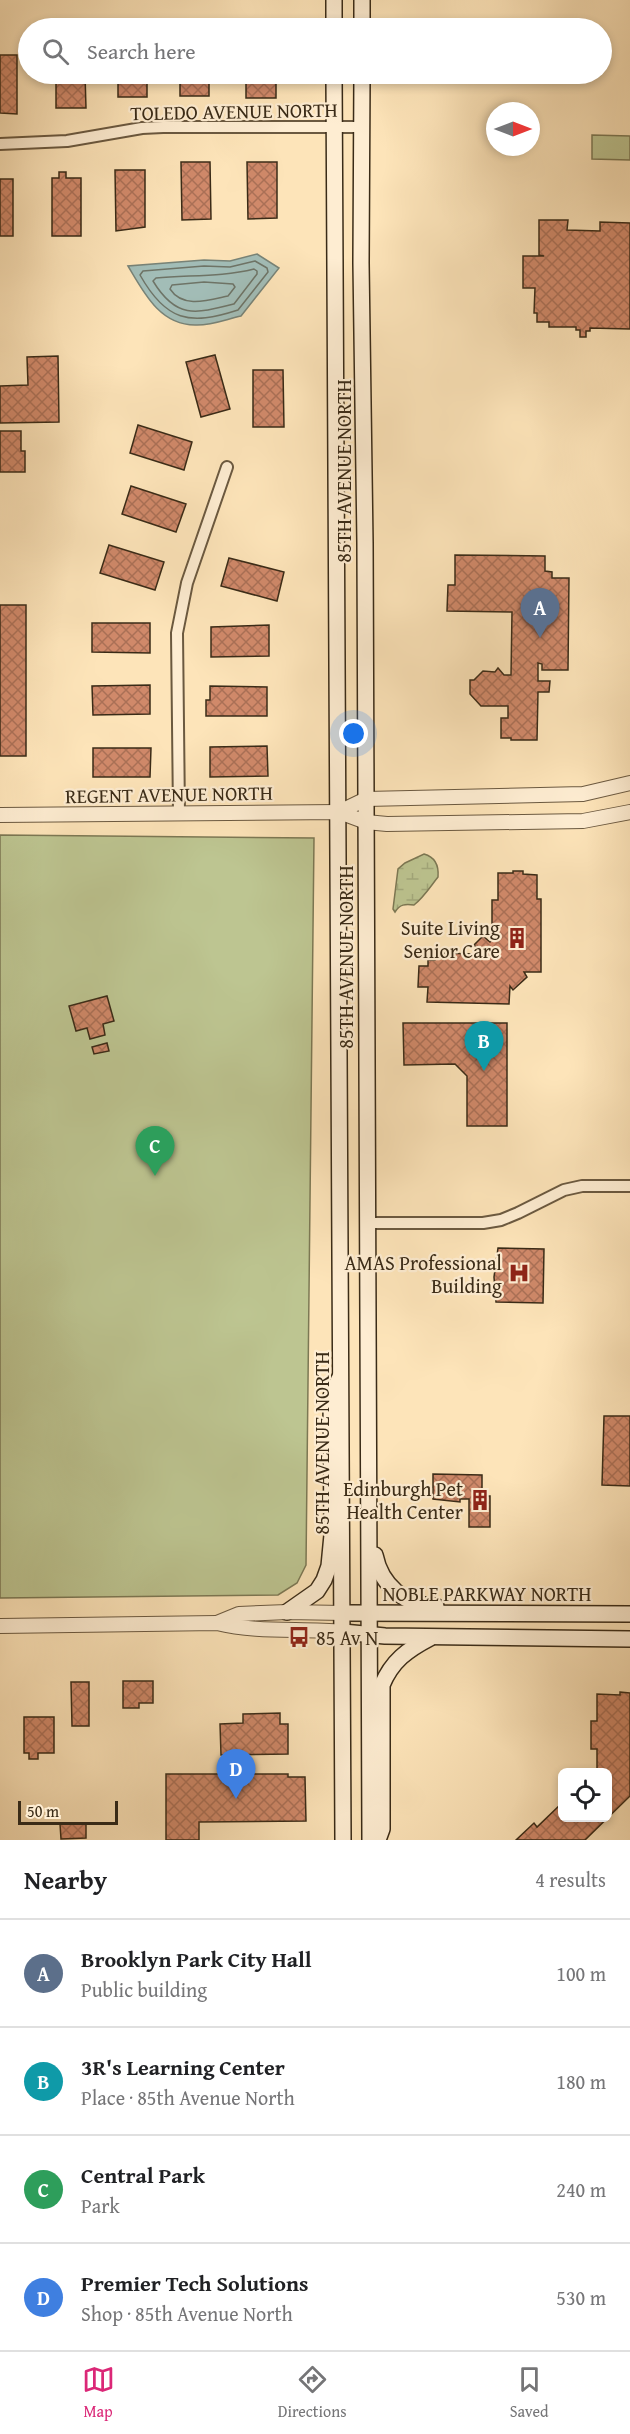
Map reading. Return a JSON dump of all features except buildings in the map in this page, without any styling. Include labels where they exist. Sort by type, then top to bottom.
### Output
[{"type":"main road","points":[[334,0],[334,18]]},
{"type":"main road","points":[[362,0],[362,18]]},
{"type":"main road","name":"85TH AVENUE NORTH","points":[[334,84],[344,1840]]},
{"type":"main road","name":"85TH AVENUE NORTH","points":[[362,84],[361,263],[366,799],[370,1840]]},
{"type":"main road","points":[[287,1612],[306,1601],[317,1591],[329,1566],[332,1535],[331,1396],[341,1374]]},
{"type":"main road","points":[[369,1530],[380,1574],[404,1598],[428,1606],[485,1608],[504,1614]]},
{"type":"main road","name":"NOBLE PARKWAY NORTH","points":[[343,1614],[630,1614]]},
{"type":"main road","points":[[343,1632],[630,1639]]},
{"type":"main road","points":[[378,1840],[382,1829],[382,1685],[392,1666],[402,1654],[434,1636]]},
{"type":"street","name":"TOLEDO AVENUE NORTH","points":[[0,144],[67,141],[142,128],[362,127]]},
{"type":"street","points":[[178,814],[177,633],[187,583],[227,467]]},
{"type":"street","name":"REGENT AVENUE NORTH","points":[[339,812],[366,799],[583,794],[630,783]]},
{"type":"street","name":"REGENT AVENUE NORTH","points":[[0,815],[339,812],[366,822],[387,824],[569,821],[603,818],[630,812]]},
{"type":"street","points":[[368,1223],[501,1220],[518,1214],[564,1190],[582,1186],[630,1186]]},
{"type":"street","points":[[217,1623],[239,1614],[287,1612],[343,1614]]},
{"type":"street","points":[[0,1626],[217,1623],[240,1629],[308,1629],[343,1632]]},
{"type":"green space","points":[[592,135],[630,136],[630,160],[592,159]]},
{"type":"green space","points":[[0,835],[314,838],[306,1565],[297,1583],[278,1595],[0,1598]]},
{"type":"green space","points":[[424,854],[436,862],[438,877],[414,905],[403,905],[395,912],[393,909],[398,869]]},
{"type":"water","points":[[257,254],[279,268],[241,316],[201,325],[183,324],[172,320],[154,306],[128,266],[204,260],[230,261]]},
{"type":"place","name":"Brooklyn Park City Hall","points":[[540,638]]},
{"type":"place","name":"Suite Living Senior Care","points":[[517,938]]},
{"type":"place","name":"3R's Learning Center","points":[[484,1071]]},
{"type":"place","name":"Central Park","points":[[155,1176]]},
{"type":"place","name":"AMAS Professional Building","points":[[519,1273]]},
{"type":"place","name":"Edinburgh Pet Health Center","points":[[480,1500]]},
{"type":"place","name":"85 Av N","points":[[299,1637]]},
{"type":"place","name":"Premier Tech Solutions","points":[[236,1799]]}]
